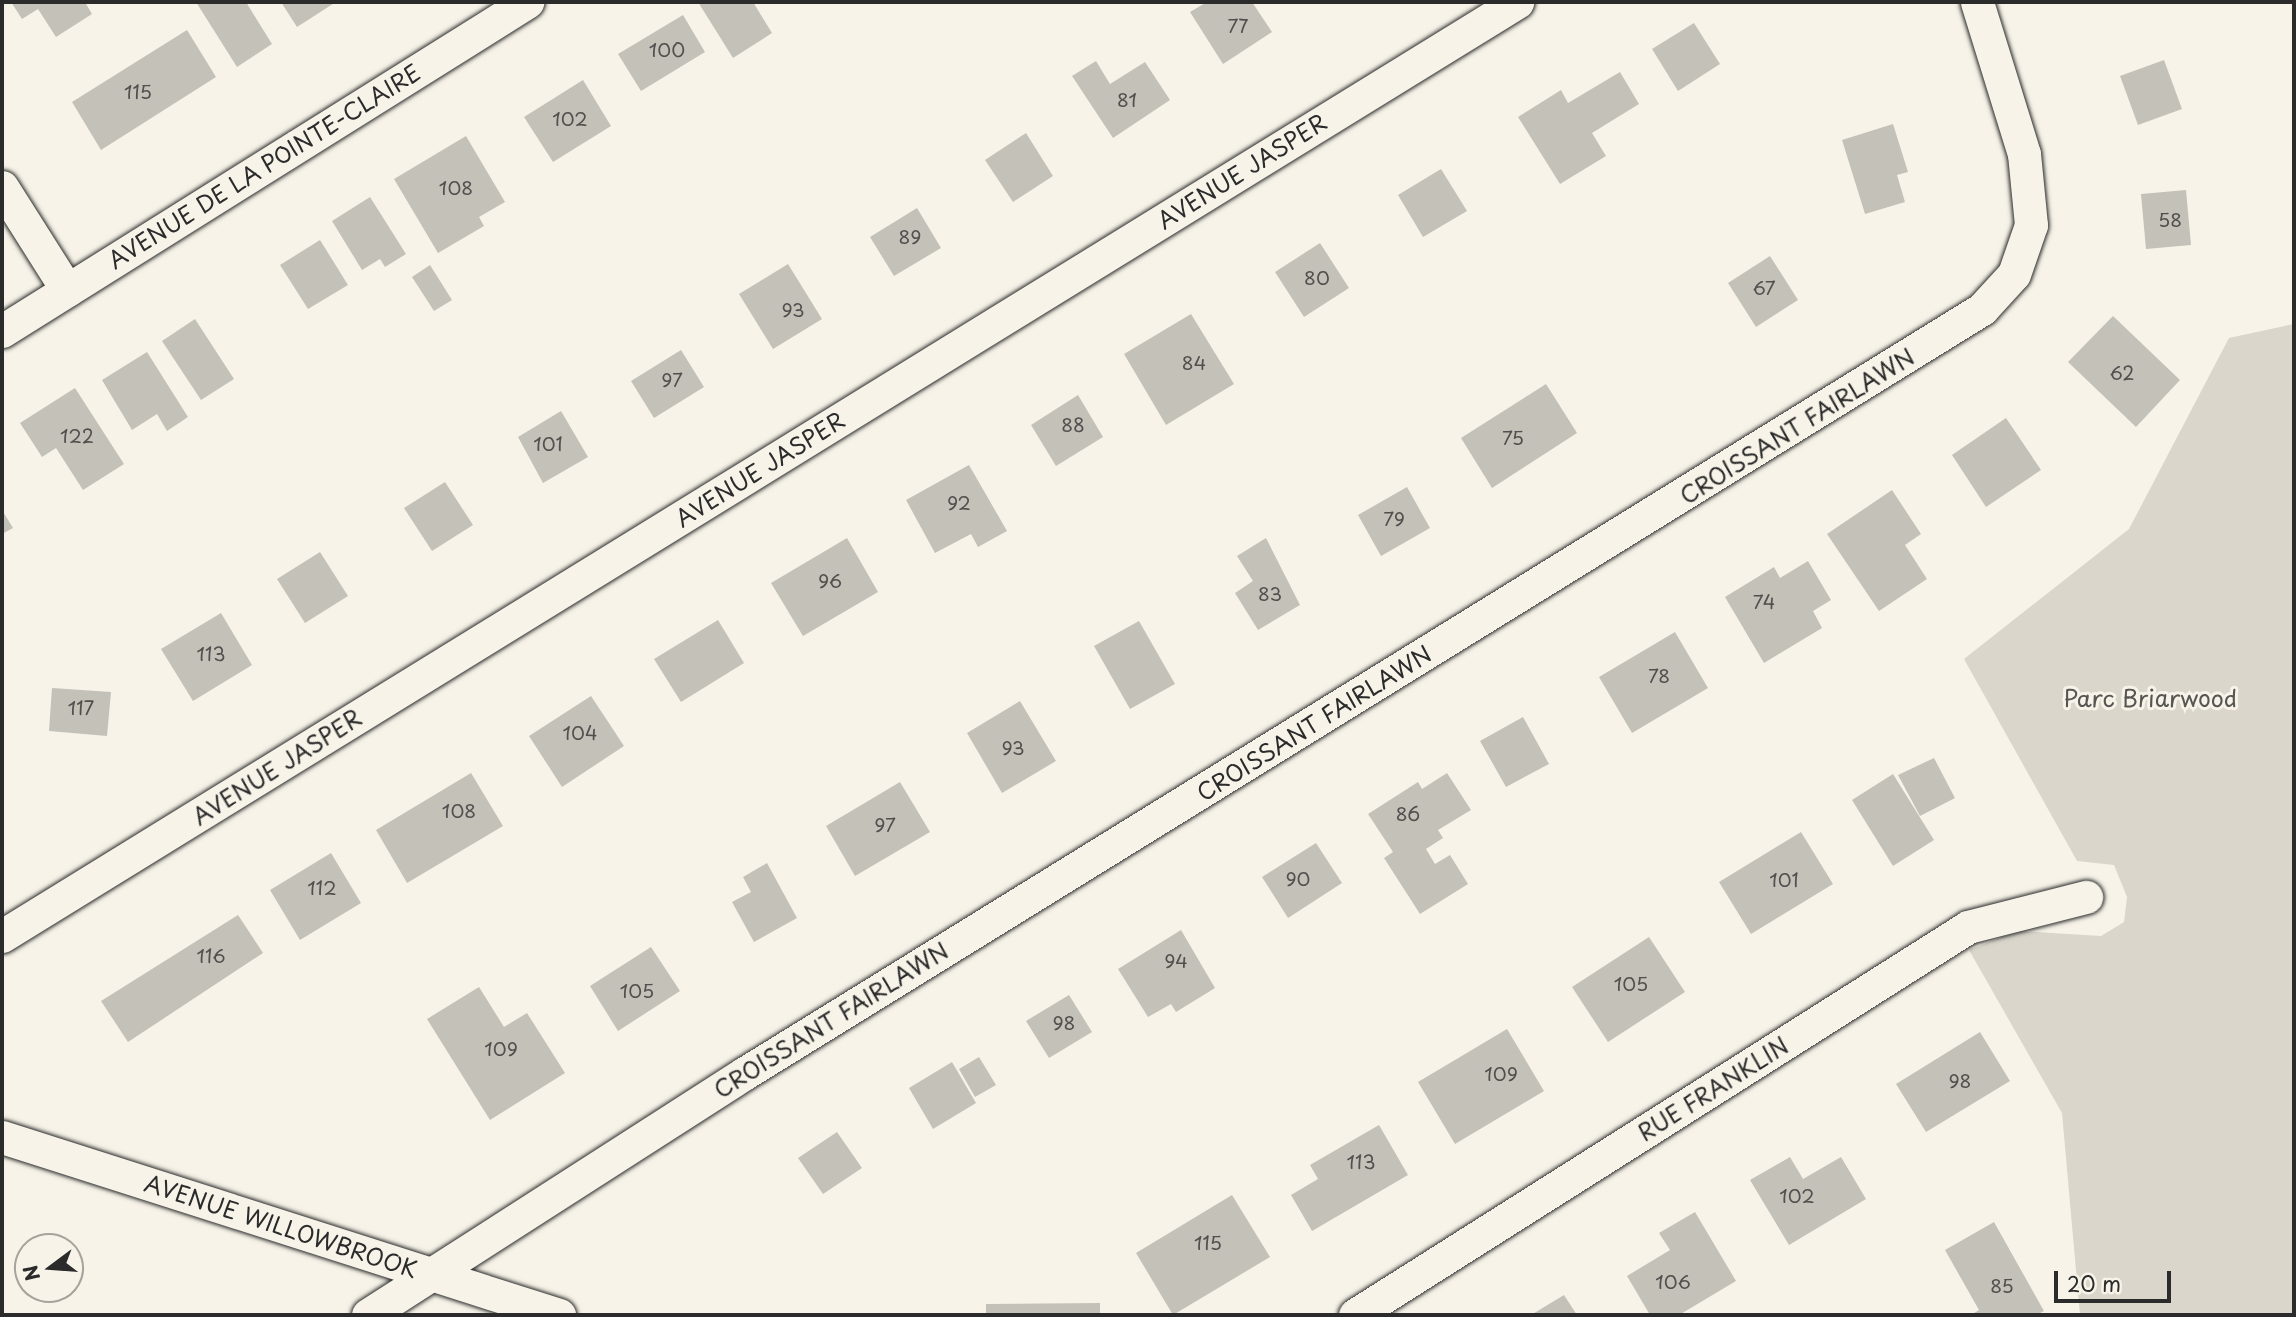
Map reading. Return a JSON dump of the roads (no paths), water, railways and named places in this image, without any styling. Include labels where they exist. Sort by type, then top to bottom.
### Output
[{"type":"street","name":"AVENUE DE LA POINTE-CLAIRE","points":[[2,331],[527,2]]},
{"type":"street","name":"AVENUE JASPER","points":[[2,936],[1517,2]]},
{"type":"street","name":"CROISSANT FAIRLAWN","points":[[368,1315],[734,1080],[1982,309],[2014,274],[2031,226],[2024,154],[1976,2]]},
{"type":"street","points":[[2,187],[67,290]]},
{"type":"street","name":"RUE FRANKLIN","points":[[1355,1315],[1968,928],[2086,897]]},
{"type":"street","name":"AVENUE WILLOWBROOK","points":[[2,1137],[559,1315]]},
{"type":"park label","name":"Parc Briarwood","points":[[2150,698]]}]
